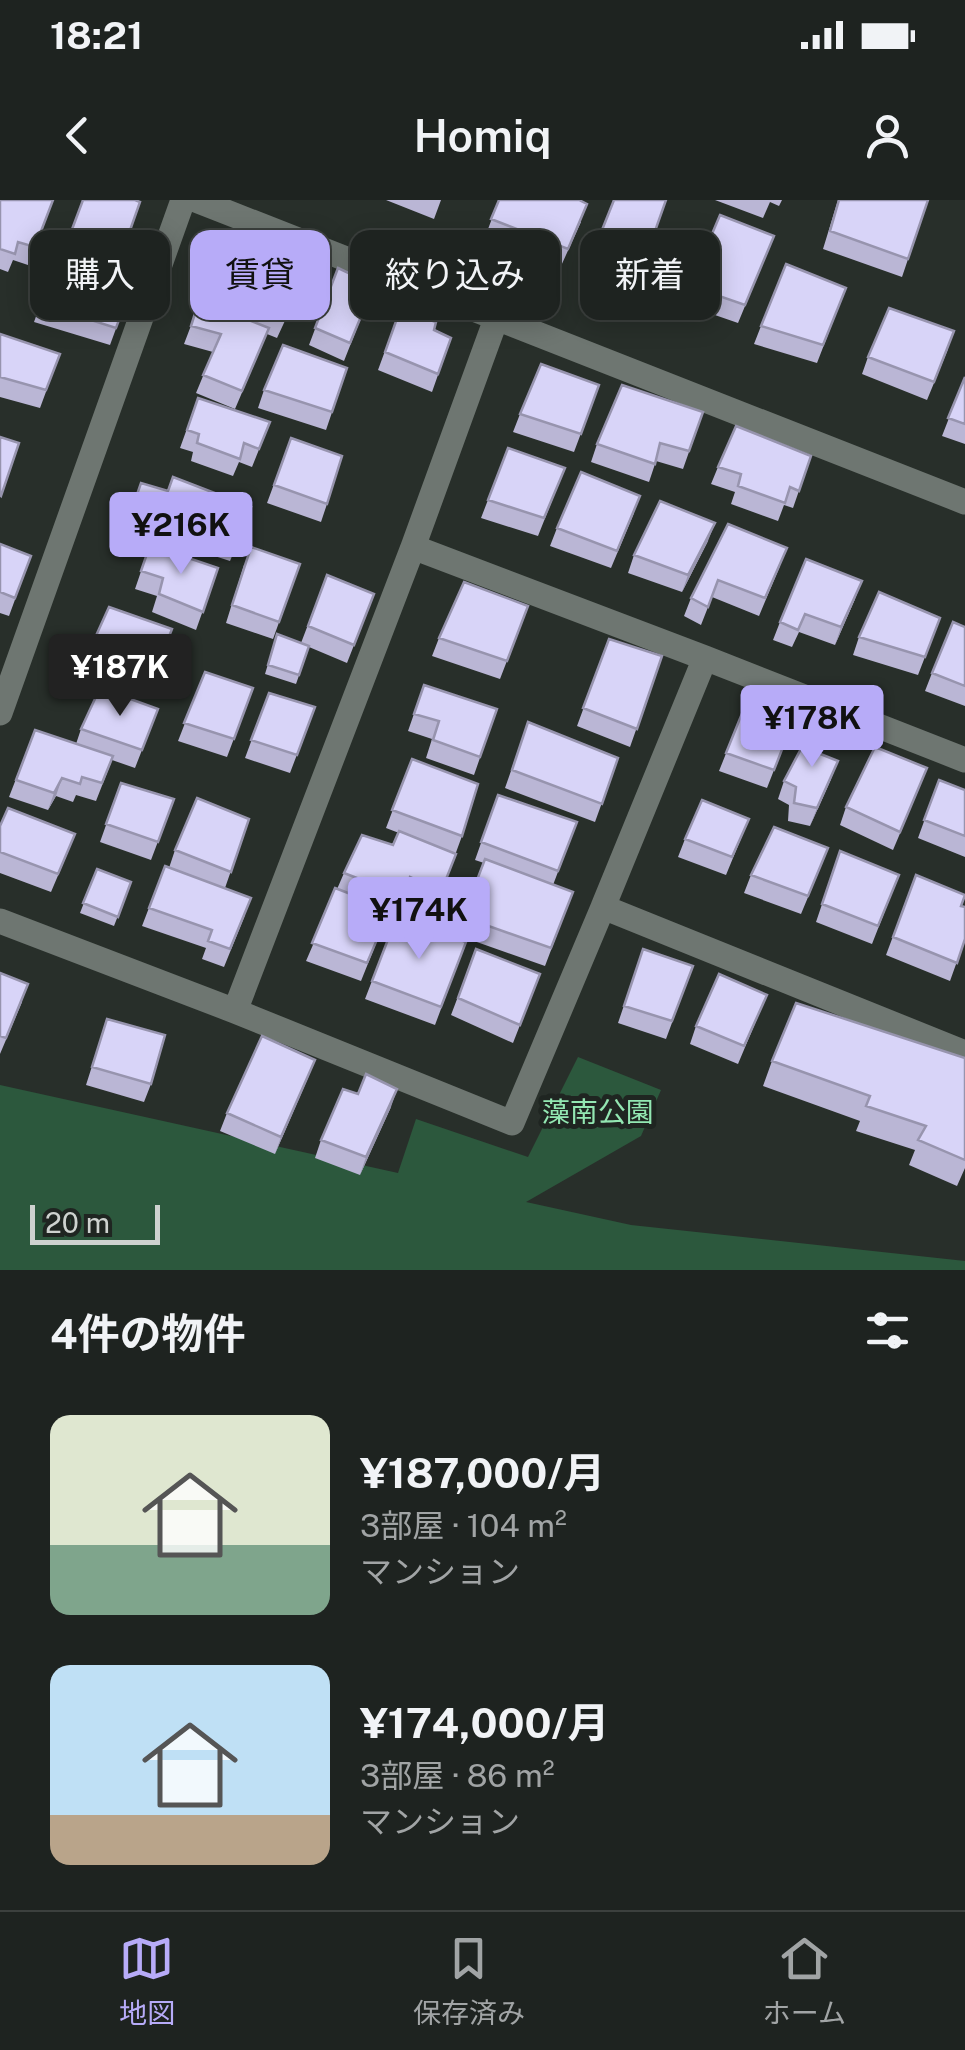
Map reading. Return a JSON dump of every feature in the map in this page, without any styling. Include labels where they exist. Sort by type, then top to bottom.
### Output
[{"type":"street","points":[[0,713],[183,200]]},
{"type":"street","points":[[196,200],[350,261]]},
{"type":"street","points":[[235,1011],[414,547],[495,320]]},
{"type":"street","points":[[501,320],[965,502]]},
{"type":"street","points":[[414,547],[965,760]]},
{"type":"street","points":[[0,921],[512,1123],[705,658]]},
{"type":"street","points":[[603,907],[965,1054]]},
{"type":"green space","name":"藻南公園","points":[[578,1057],[661,1090],[641,1136],[526,1202],[631,1225],[965,1261],[965,1270],[0,1270],[0,1085],[398,1173],[416,1119],[528,1157]]},
{"type":"building","points":[[0,200],[53,200],[42,230],[30,230],[30,246],[18,242],[15,254],[0,249]]},
{"type":"building","points":[[83,200],[140,202],[130,230],[72,230]]},
{"type":"building","points":[[499,200],[579,200],[587,204],[568,249],[560,246],[560,230],[519,230],[491,219]]},
{"type":"building","points":[[614,200],[666,200],[655,230],[602,230]]},
{"type":"building","points":[[839,200],[928,200],[908,259],[830,231]]},
{"type":"building","points":[[720,215],[774,236],[745,305],[720,296],[720,230],[714,230]]},
{"type":"building","points":[[786,264],[846,288],[823,345],[761,326]]},
{"type":"building","points":[[338,268],[350,274],[350,320],[360,320],[350,343],[315,328],[318,320],[330,320],[330,289]]},
{"type":"building","points":[[889,308],[954,331],[934,382],[868,357]]},
{"type":"building","points":[[91,320],[119,320],[116,328]]},
{"type":"building","points":[[193,320],[248,320],[269,328],[242,391],[203,375],[221,334],[191,326]]},
{"type":"building","points":[[396,320],[430,320],[436,322],[434,330],[451,338],[438,374],[385,352]]},
{"type":"building","points":[[0,334],[60,354],[46,390],[0,377]]},
{"type":"building","points":[[283,345],[347,368],[332,412],[264,390]]},
{"type":"building","points":[[541,364],[599,385],[581,434],[520,414]]},
{"type":"building","points":[[965,377],[965,424],[948,418]]},
{"type":"building","points":[[622,385],[703,412],[689,451],[660,443],[655,464],[597,444]]},
{"type":"building","points":[[198,398],[270,422],[259,449],[244,443],[240,459],[197,443],[199,434],[187,430]]},
{"type":"building","points":[[736,426],[811,456],[799,491],[790,487],[785,503],[738,486],[741,474],[718,467]]},
{"type":"building","points":[[0,437],[19,443],[1,496],[0,495]]},
{"type":"building","points":[[291,438],[342,456],[327,504],[274,485]]},
{"type":"building","points":[[508,448],[565,468],[544,518],[488,500]]},
{"type":"building","points":[[581,472],[640,496],[617,551],[557,528]]},
{"type":"building","points":[[173,477],[251,507],[236,543],[132,509],[141,483],[168,491]]},
{"type":"building","points":[[660,501],[715,523],[688,575],[634,555]]},
{"type":"building","points":[[728,524],[787,548],[765,598],[718,580],[708,607],[691,598]]},
{"type":"building","points":[[0,544],[31,556],[15,598],[0,592]]},
{"type":"building","points":[[150,545],[218,568],[203,612],[159,594],[163,578],[141,571]]},
{"type":"building","points":[[251,547],[300,564],[279,622],[232,605]]},
{"type":"building","points":[[806,559],[862,581],[841,627],[805,614],[798,630],[780,622]]},
{"type":"building","points":[[327,575],[374,594],[354,645],[308,626]]},
{"type":"building","points":[[464,582],[528,606],[507,661],[439,638]]},
{"type":"building","points":[[879,592],[940,618],[925,657],[859,637]]},
{"type":"building","points":[[109,607],[172,629],[155,672],[90,649]]},
{"type":"building","points":[[953,622],[965,627],[965,686],[932,673]]},
{"type":"building","points":[[277,634],[309,646],[299,675],[268,665]]},
{"type":"building","points":[[609,639],[662,656],[637,729],[583,708]]},
{"type":"building","points":[[205,672],[253,688],[234,739],[184,723]]},
{"type":"building","points":[[424,685],[497,709],[480,757],[433,740],[439,721],[414,714]]},
{"type":"building","points":[[100,688],[158,709],[142,750],[81,729]]},
{"type":"building","points":[[269,693],[315,707],[297,755],[251,740]]},
{"type":"building","points":[[743,711],[790,729],[774,770],[726,753]]},
{"type":"building","points":[[528,722],[618,758],[602,804],[512,770]]},
{"type":"building","points":[[814,724],[830,730],[818,753],[838,761],[817,808],[794,803],[796,787],[784,781]]},
{"type":"building","points":[[35,730],[113,756],[102,783],[82,777],[80,784],[62,778],[54,793],[16,780]]},
{"type":"building","points":[[875,747],[927,768],[900,832],[846,807]]},
{"type":"building","points":[[412,759],[478,784],[462,836],[392,810]]},
{"type":"building","points":[[939,780],[965,790],[965,836],[924,820]]},
{"type":"building","points":[[121,783],[174,799],[158,842],[106,824]]},
{"type":"building","points":[[498,795],[577,822],[558,871],[481,842]]},
{"type":"building","points":[[197,798],[249,819],[231,872],[175,850]]},
{"type":"building","points":[[702,800],[749,819],[732,857],[685,839]]},
{"type":"building","points":[[8,808],[75,834],[58,874],[0,852],[0,826]]},
{"type":"building","points":[[774,827],[828,848],[808,896],[751,875]]},
{"type":"building","points":[[399,831],[456,854],[441,892],[410,877],[403,896],[344,873],[362,835],[393,845]]},
{"type":"building","points":[[840,851],[899,875],[878,926],[822,904]]},
{"type":"building","points":[[485,859],[573,892],[551,948],[463,917]]},
{"type":"building","points":[[165,866],[251,898],[230,949],[208,941],[212,930],[149,908]]},
{"type":"building","points":[[97,869],[131,882],[118,917],[83,903]]},
{"type":"building","points":[[916,875],[965,895],[961,906],[965,907],[965,939],[957,963],[893,937]]},
{"type":"building","points":[[335,888],[390,909],[367,963],[312,943]]},
{"type":"building","points":[[397,916],[466,942],[441,1007],[372,981]]},
{"type":"building","points":[[476,949],[540,974],[520,1025],[458,998]]},
{"type":"building","points":[[643,949],[693,966],[672,1021],[624,1006]]},
{"type":"building","points":[[0,973],[28,984],[6,1038],[0,1036]]},
{"type":"building","points":[[719,974],[767,995],[744,1046],[696,1026]]},
{"type":"building","points":[[796,1003],[965,1058],[965,1160],[918,1140],[926,1126],[866,1106],[870,1096],[772,1061]]},
{"type":"building","points":[[107,1019],[165,1035],[151,1084],[92,1067]]},
{"type":"building","points":[[262,1036],[315,1060],[281,1137],[227,1113]]},
{"type":"building","points":[[366,1074],[397,1089],[366,1157],[321,1140],[343,1089],[358,1094]]}]
